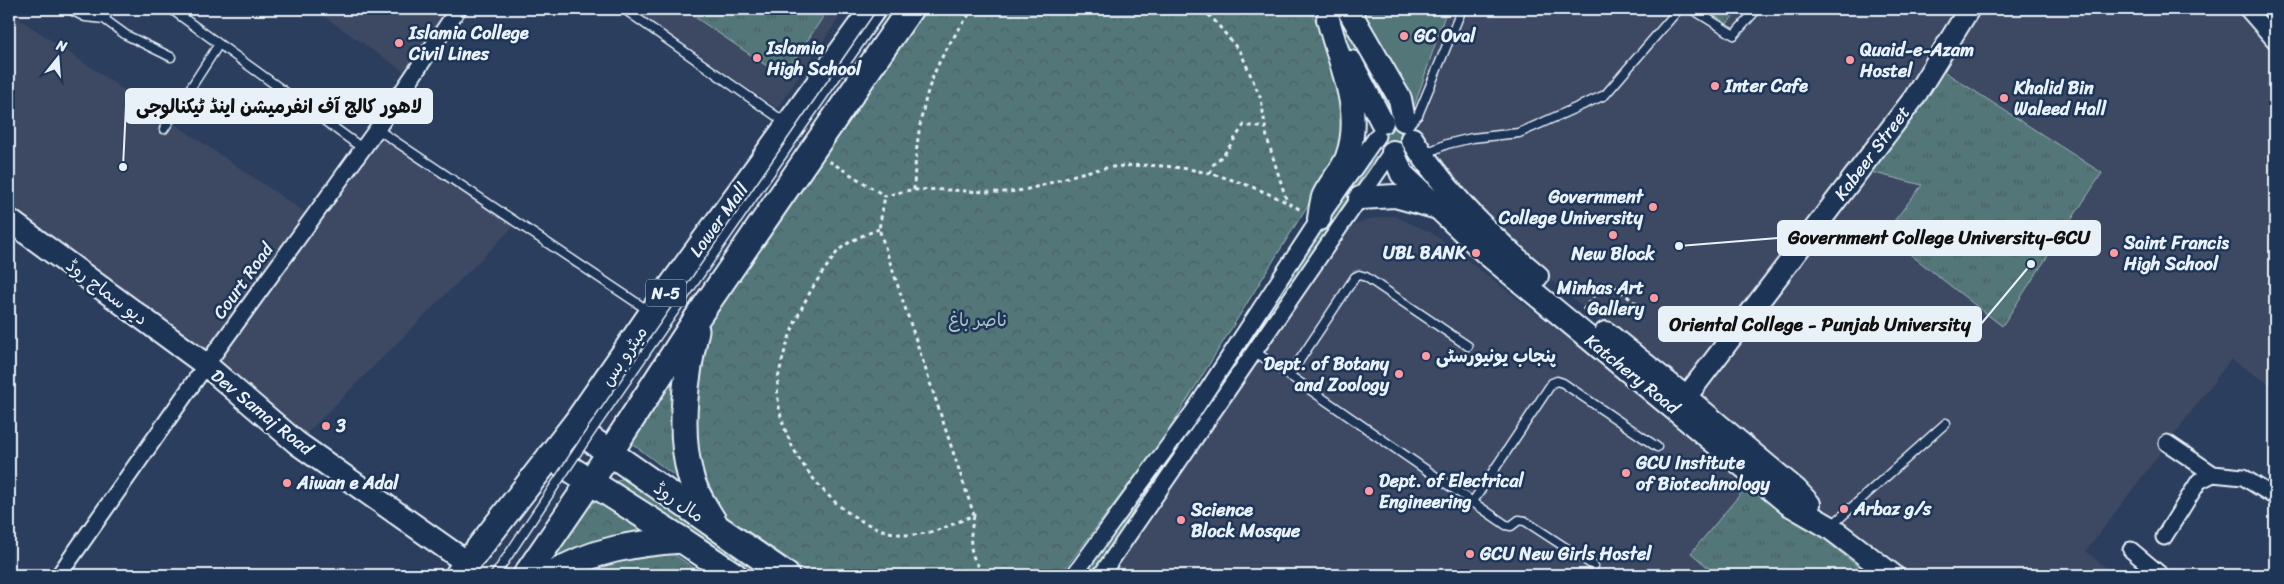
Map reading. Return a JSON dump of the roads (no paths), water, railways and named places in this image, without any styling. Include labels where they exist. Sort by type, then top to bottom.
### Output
[{"type":"main road","name":"Lower Mall","points":[[462,569],[573,427],[652,313],[873,9]]},
{"type":"main road","name":"Lower Mall","points":[[526,575],[609,454],[699,315],[910,9]]},
{"type":"main road","name":"Katchery Road","points":[[1348,9],[1400,99],[1399,137],[1402,174],[1486,253],[1680,403]]},
{"type":"main road","name":"Katchery Road","points":[[1325,14],[1399,137]]},
{"type":"main road","points":[[1319,220],[1323,197],[1346,160],[1353,124],[1350,90],[1325,14]]},
{"type":"main road","points":[[1399,137],[1498,242],[1581,313],[1680,403],[1796,490],[1830,527],[1892,575]]},
{"type":"main road","points":[[1360,198],[1395,196],[1438,208]]},
{"type":"main road","name":"دیو سماج روڈ","points":[[9,220],[206,365]]},
{"type":"main road","points":[[699,315],[687,368],[685,451],[694,487],[719,531]]},
{"type":"main road","name":"Dev Samaj Road","points":[[206,365],[297,443],[462,569]]},
{"type":"main road","name":"مال روڈ","points":[[573,427],[719,531],[786,575]]},
{"type":"main road","name":"مال روڈ","points":[[550,456],[734,575]]},
{"type":"main road","points":[[552,575],[601,552],[646,542],[682,540]]},
{"type":"street","name":"Court Road","points":[[59,575],[206,365],[377,129],[458,9]]},
{"type":"street","name":"Kabeer Street","points":[[1680,403],[1914,98],[1969,9]]},
{"type":"street","points":[[2246,9],[2273,33]]},
{"type":"street","points":[[1101,575],[1360,198],[1399,137]]},
{"type":"street","points":[[1074,575],[1193,412],[1319,220],[1399,137]]},
{"type":"street","points":[[2167,444],[2213,474],[2243,477],[2275,498]]},
{"type":"street","points":[[2164,537],[2199,481],[2213,474]]},
{"type":"street","points":[[2131,550],[2161,575]]},
{"type":"lane","points":[[69,9],[85,17],[104,19],[133,39],[171,57]]},
{"type":"lane","points":[[104,19],[110,9]]},
{"type":"lane","points":[[171,9],[362,148]]},
{"type":"lane","points":[[624,9],[788,125]]},
{"type":"lane","name":"میٹرو بس","points":[[495,575],[595,425],[883,9]]},
{"type":"lane","points":[[1399,137],[1418,115],[1462,9]]},
{"type":"lane","points":[[1399,137],[1447,144],[1472,138],[1519,133],[1604,95],[1679,9]]},
{"type":"lane","points":[[1692,9],[1734,35],[1757,9]]},
{"type":"lane","points":[[164,129],[219,44]]},
{"type":"lane","points":[[377,129],[652,313]]},
{"type":"lane","points":[[1289,376],[1355,277],[1359,275],[1366,277],[1468,346]]},
{"type":"lane","points":[[1254,352],[1506,525],[1511,526],[1519,520],[1525,521],[1594,566]]},
{"type":"lane","points":[[1472,503],[1552,383],[1557,381],[1563,383],[1657,447]]},
{"type":"lane","points":[[1830,527],[1946,422]]},
{"type":"place","name":"GC Oval","points":[[1404,36]]},
{"type":"place","name":"Islamia College Civil Lines","points":[[399,43]]},
{"type":"place","name":"Islamia High School","points":[[757,58]]},
{"type":"place","name":"Quaid-e-Azam Hostel","points":[[1850,60]]},
{"type":"place","name":"Inter Cafe","points":[[1715,86]]},
{"type":"place","name":"Khalid Bin Waleed Hall","points":[[2004,98]]},
{"type":"place","name":"لاھور کالج آف انفرمیشن اینڈ ٹیکنالوجی","points":[[123,167]]},
{"type":"place","name":"Government College University","points":[[1653,207]]},
{"type":"place","name":"New Block","points":[[1613,235]]},
{"type":"place","name":"Government College University-GCU","points":[[1679,246]]},
{"type":"place","name":"UBL BANK","points":[[1476,253]]},
{"type":"place","name":"Saint Francis High School","points":[[2114,253]]},
{"type":"place","name":"Oriental College - Punjab University","points":[[2031,264]]},
{"type":"place","name":"Minhas Art Gallery","points":[[1654,298]]},
{"type":"place","name":"پنجاب یونیورسٹی","points":[[1426,356]]},
{"type":"place","name":"Dept. of Botany and Zoology","points":[[1399,374]]},
{"type":"place","name":"3","points":[[326,426]]},
{"type":"place","name":"GCU Institute of Biotechnology","points":[[1626,473]]},
{"type":"place","name":"Aiwan e Adal","points":[[287,483]]},
{"type":"place","name":"Dept. of Electrical Engineering","points":[[1369,491]]},
{"type":"place","name":"Arbaz g/s","points":[[1844,509]]},
{"type":"place","name":"Science Block Mosque","points":[[1181,520]]},
{"type":"place","name":"GCU New Girls Hostel","points":[[1470,554]]},
{"type":"park label","name":"ناصر باغ","points":[[978,320]]}]
